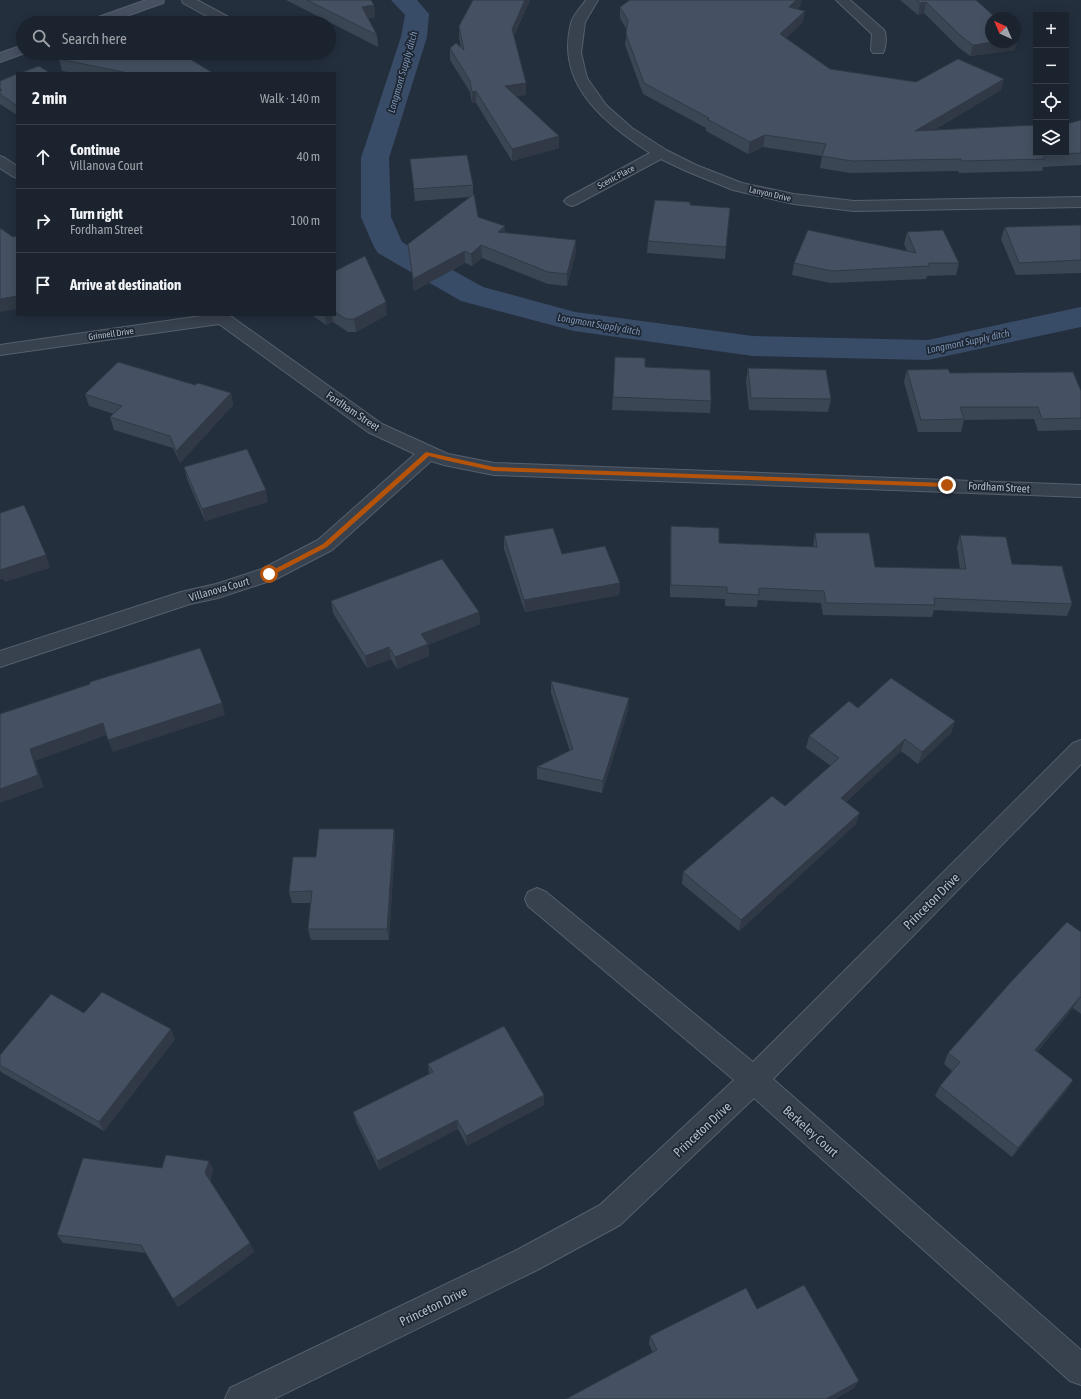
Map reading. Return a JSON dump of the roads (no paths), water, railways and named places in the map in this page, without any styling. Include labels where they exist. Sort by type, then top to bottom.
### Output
[{"type":"street","points":[[114,16],[158,0]]},
{"type":"street","points":[[188,0],[217,16]]},
{"type":"street","name":"Lanyon Drive","points":[[592,0],[578,22],[574,53],[580,78],[601,108],[627,131],[661,153],[691,168],[738,187],[794,199],[854,206],[1081,202]]},
{"type":"street","points":[[842,0],[879,33],[878,50]]},
{"type":"street","points":[[0,58],[16,52]]},
{"type":"street","name":"Scenic Place","points":[[572,200],[661,153]]},
{"type":"street","points":[[0,161],[16,172]]},
{"type":"street","name":"Grinnell Drive","points":[[0,350],[220,317]]},
{"type":"street","name":"Fordham Street","points":[[220,317],[375,428],[428,453],[494,469],[1081,491]]},
{"type":"street","name":"Villanova Court","points":[[0,659],[188,597],[218,591],[269,574],[325,545],[428,453]]},
{"type":"street","name":"Princeton Drive","points":[[242,1399],[527,1260],[610,1215],[754,1080],[1081,749]]},
{"type":"street","name":"Berkeley Court","points":[[536,898],[754,1080],[1081,1370]]},
{"type":"waterway","name":"Longmont Supply ditch","points":[[403,0],[417,14],[414,37],[375,158],[376,217],[389,247],[472,294],[574,321],[753,346],[928,350],[1081,317]]}]
